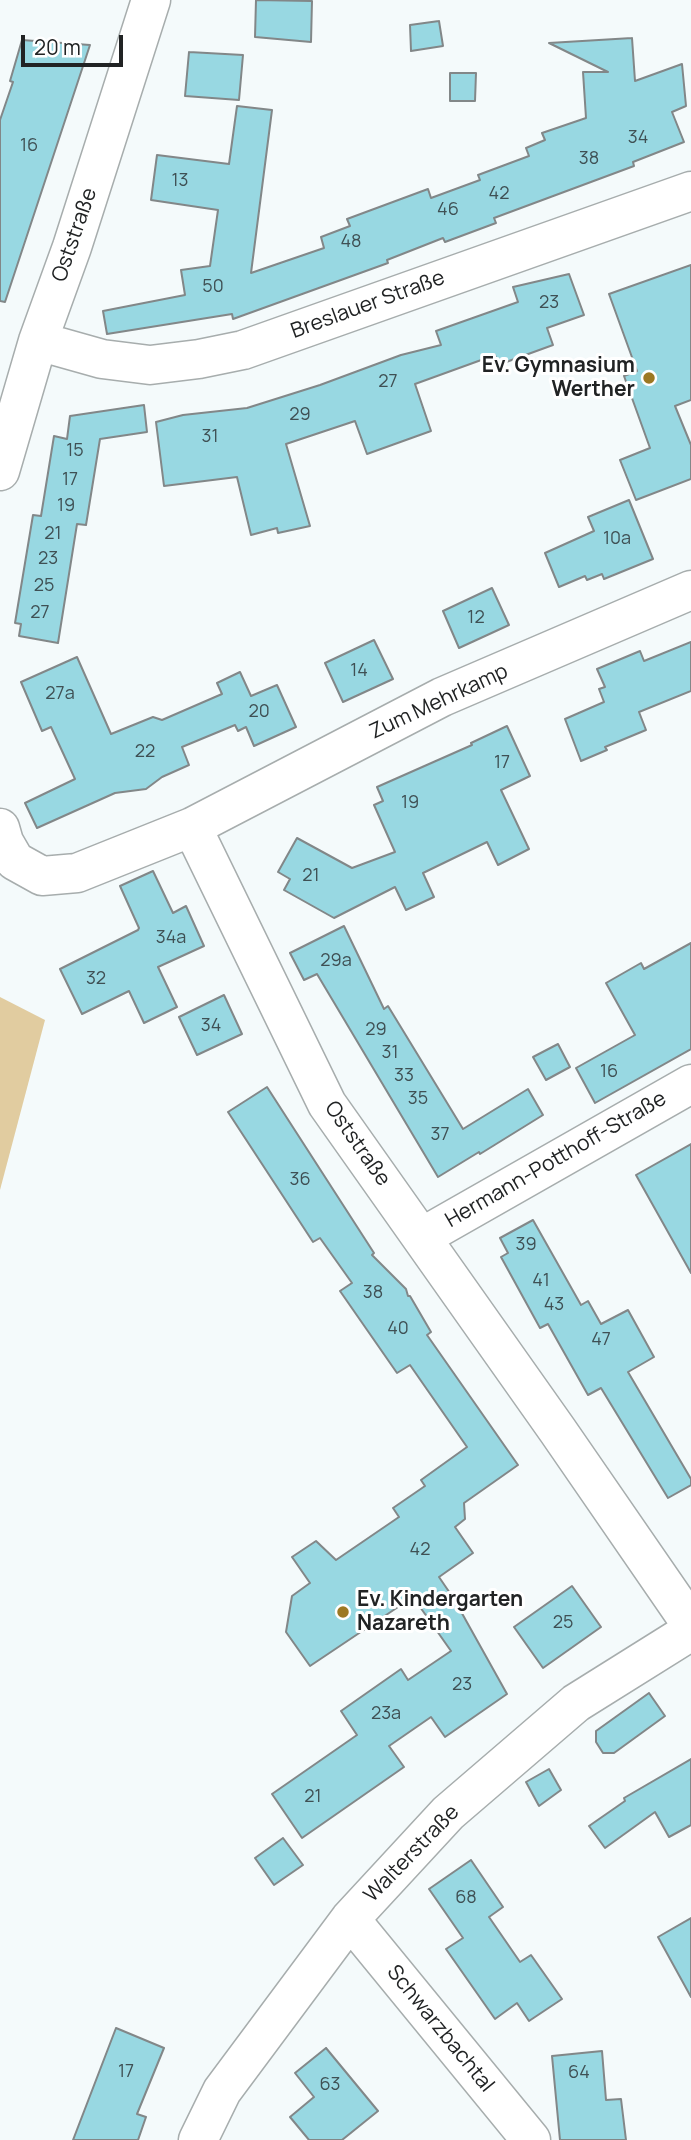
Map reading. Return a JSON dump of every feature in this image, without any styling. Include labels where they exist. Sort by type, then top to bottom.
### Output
[{"type":"street","name":"Oststraße","points":[[0,471],[38,341],[76,235],[151,0]]},
{"type":"street","name":"Breslauer Straße","points":[[38,341],[102,359],[150,365],[243,350],[691,191]]},
{"type":"street","name":"Zum Mehrkamp","points":[[192,827],[442,697],[691,590]]},
{"type":"street","name":"Oststraße","points":[[192,827],[327,1104],[691,1624]]},
{"type":"street","points":[[0,828],[15,862],[42,876],[77,873],[192,827]]},
{"type":"street","name":"Hermann-Potthoff-Straße","points":[[422,1237],[691,1084]]},
{"type":"street","name":"Walterstraße","points":[[198,2140],[222,2091],[350,1919],[448,1814],[576,1703],[691,1630]]},
{"type":"street","name":"Schwarzbachtal","points":[[350,1919],[531,2140]]},
{"type":"shaded area","points":[[0,997],[45,1020],[0,1190]]},
{"type":"building","points":[[256,0],[312,1],[311,42],[255,37]]},
{"type":"building","points":[[439,21],[443,46],[411,51],[410,25]]},
{"type":"building","points":[[632,38],[635,81],[682,64],[686,106],[672,112],[684,142],[633,162],[634,166],[494,218],[496,223],[445,242],[443,238],[387,260],[388,263],[233,319],[232,314],[107,334],[103,311],[185,295],[181,270],[210,266],[218,210],[151,200],[157,155],[229,164],[237,106],[272,110],[251,273],[324,248],[321,237],[350,226],[347,219],[428,189],[431,198],[480,180],[478,175],[529,156],[526,148],[545,140],[542,133],[586,118],[583,72],[608,72],[549,43]]},
{"type":"building","points":[[22,40],[90,45],[5,302],[0,301],[0,120],[13,82],[10,81]]},
{"type":"building","points":[[189,52],[243,55],[239,100],[185,96]]},
{"type":"building","points":[[450,73],[476,73],[475,101],[450,101]]},
{"type":"building","points":[[691,265],[691,400],[675,406],[691,445],[691,479],[636,500],[620,460],[650,448],[624,376],[637,371],[609,294]]},
{"type":"building","points":[[569,274],[584,315],[547,328],[553,345],[498,365],[495,355],[415,384],[431,431],[367,454],[355,421],[286,444],[310,526],[278,533],[277,528],[251,535],[237,477],[164,486],[156,422],[183,415],[247,408],[401,355],[441,345],[436,331],[518,302],[513,287]]},
{"type":"building","points":[[144,405],[147,432],[100,439],[86,525],[77,524],[58,643],[19,636],[21,624],[15,623],[33,515],[41,516],[54,436],[67,439],[70,416]]},
{"type":"building","points":[[629,500],[653,559],[604,579],[602,574],[587,580],[585,576],[559,587],[545,553],[594,531],[588,517]]},
{"type":"building","points":[[492,588],[509,625],[459,648],[443,611]]},
{"type":"building","points":[[374,640],[393,679],[343,702],[325,663]]},
{"type":"building","points":[[691,642],[691,691],[639,712],[646,730],[605,747],[607,750],[581,761],[565,719],[604,702],[599,689],[605,687],[597,669],[640,651],[644,661]]},
{"type":"building","points":[[77,657],[111,734],[153,717],[162,720],[222,694],[217,683],[240,672],[251,696],[277,685],[296,727],[254,746],[246,727],[238,731],[235,725],[182,747],[189,765],[162,777],[146,789],[115,793],[37,828],[25,803],[75,779],[51,727],[42,731],[21,682]]},
{"type":"building","points":[[507,726],[530,776],[501,790],[529,849],[498,865],[487,842],[423,873],[434,897],[406,910],[395,887],[334,918],[284,890],[290,879],[278,872],[297,838],[352,868],[395,852],[374,805],[383,801],[377,787],[472,745],[471,743]]},
{"type":"building","points":[[153,871],[173,913],[186,906],[204,946],[158,967],[177,1007],[144,1023],[129,991],[82,1014],[60,969],[138,930],[120,886]]},
{"type":"building","points":[[344,926],[384,1009],[388,1006],[463,1129],[528,1089],[543,1115],[438,1177],[317,974],[304,980],[290,953]]},
{"type":"building","points":[[691,943],[691,1049],[595,1103],[576,1068],[635,1035],[606,983],[641,963],[644,969]]},
{"type":"building","points":[[224,995],[242,1034],[197,1055],[179,1017]]},
{"type":"building","points":[[558,1044],[570,1067],[546,1080],[533,1057]]},
{"type":"building","points":[[267,1087],[374,1253],[372,1255],[406,1289],[431,1332],[427,1335],[518,1465],[464,1503],[465,1519],[455,1527],[473,1553],[439,1577],[507,1694],[445,1737],[431,1717],[389,1746],[404,1767],[302,1838],[272,1794],[357,1735],[341,1711],[401,1669],[408,1680],[451,1651],[413,1597],[310,1666],[286,1632],[292,1596],[310,1583],[292,1557],[316,1541],[336,1560],[399,1517],[393,1508],[425,1486],[421,1480],[467,1447],[410,1365],[397,1373],[340,1291],[352,1283],[320,1238],[313,1242],[228,1112]]},
{"type":"building","points":[[691,1144],[691,1273],[636,1175]]},
{"type":"building","points":[[533,1220],[581,1305],[588,1301],[601,1324],[628,1310],[654,1357],[628,1372],[691,1479],[691,1485],[668,1498],[601,1388],[588,1395],[548,1324],[540,1328],[501,1257],[508,1253],[500,1238]]},
{"type":"building","points":[[572,1586],[601,1627],[543,1668],[514,1627]]},
{"type":"building","points":[[649,1693],[665,1716],[614,1753],[603,1753],[596,1742],[596,1731]]},
{"type":"building","points":[[691,1759],[691,1825],[669,1837],[655,1812],[605,1848],[589,1826],[625,1801],[624,1798]]},
{"type":"building","points":[[549,1769],[561,1790],[539,1806],[526,1782]]},
{"type":"building","points":[[283,1838],[303,1865],[274,1885],[255,1858]]},
{"type":"building","points":[[471,1860],[503,1907],[489,1917],[520,1962],[531,1955],[562,1999],[529,2021],[517,2003],[495,2019],[446,1949],[463,1938],[429,1889]]},
{"type":"building","points":[[691,1918],[691,1997],[658,1937]]},
{"type":"building","points":[[116,2028],[164,2048],[137,2114],[146,2117],[138,2140],[73,2140]]},
{"type":"building","points":[[326,2048],[378,2111],[342,2140],[309,2140],[290,2117],[314,2097],[295,2073]]},
{"type":"building","points":[[602,2051],[606,2100],[621,2099],[626,2140],[560,2140],[552,2056]]},
{"type":"place","name":"Ev. Gymnasium Werther","points":[[649,378]]},
{"type":"place","name":"Ev. Kindergarten Nazareth","points":[[343,1612]]}]
